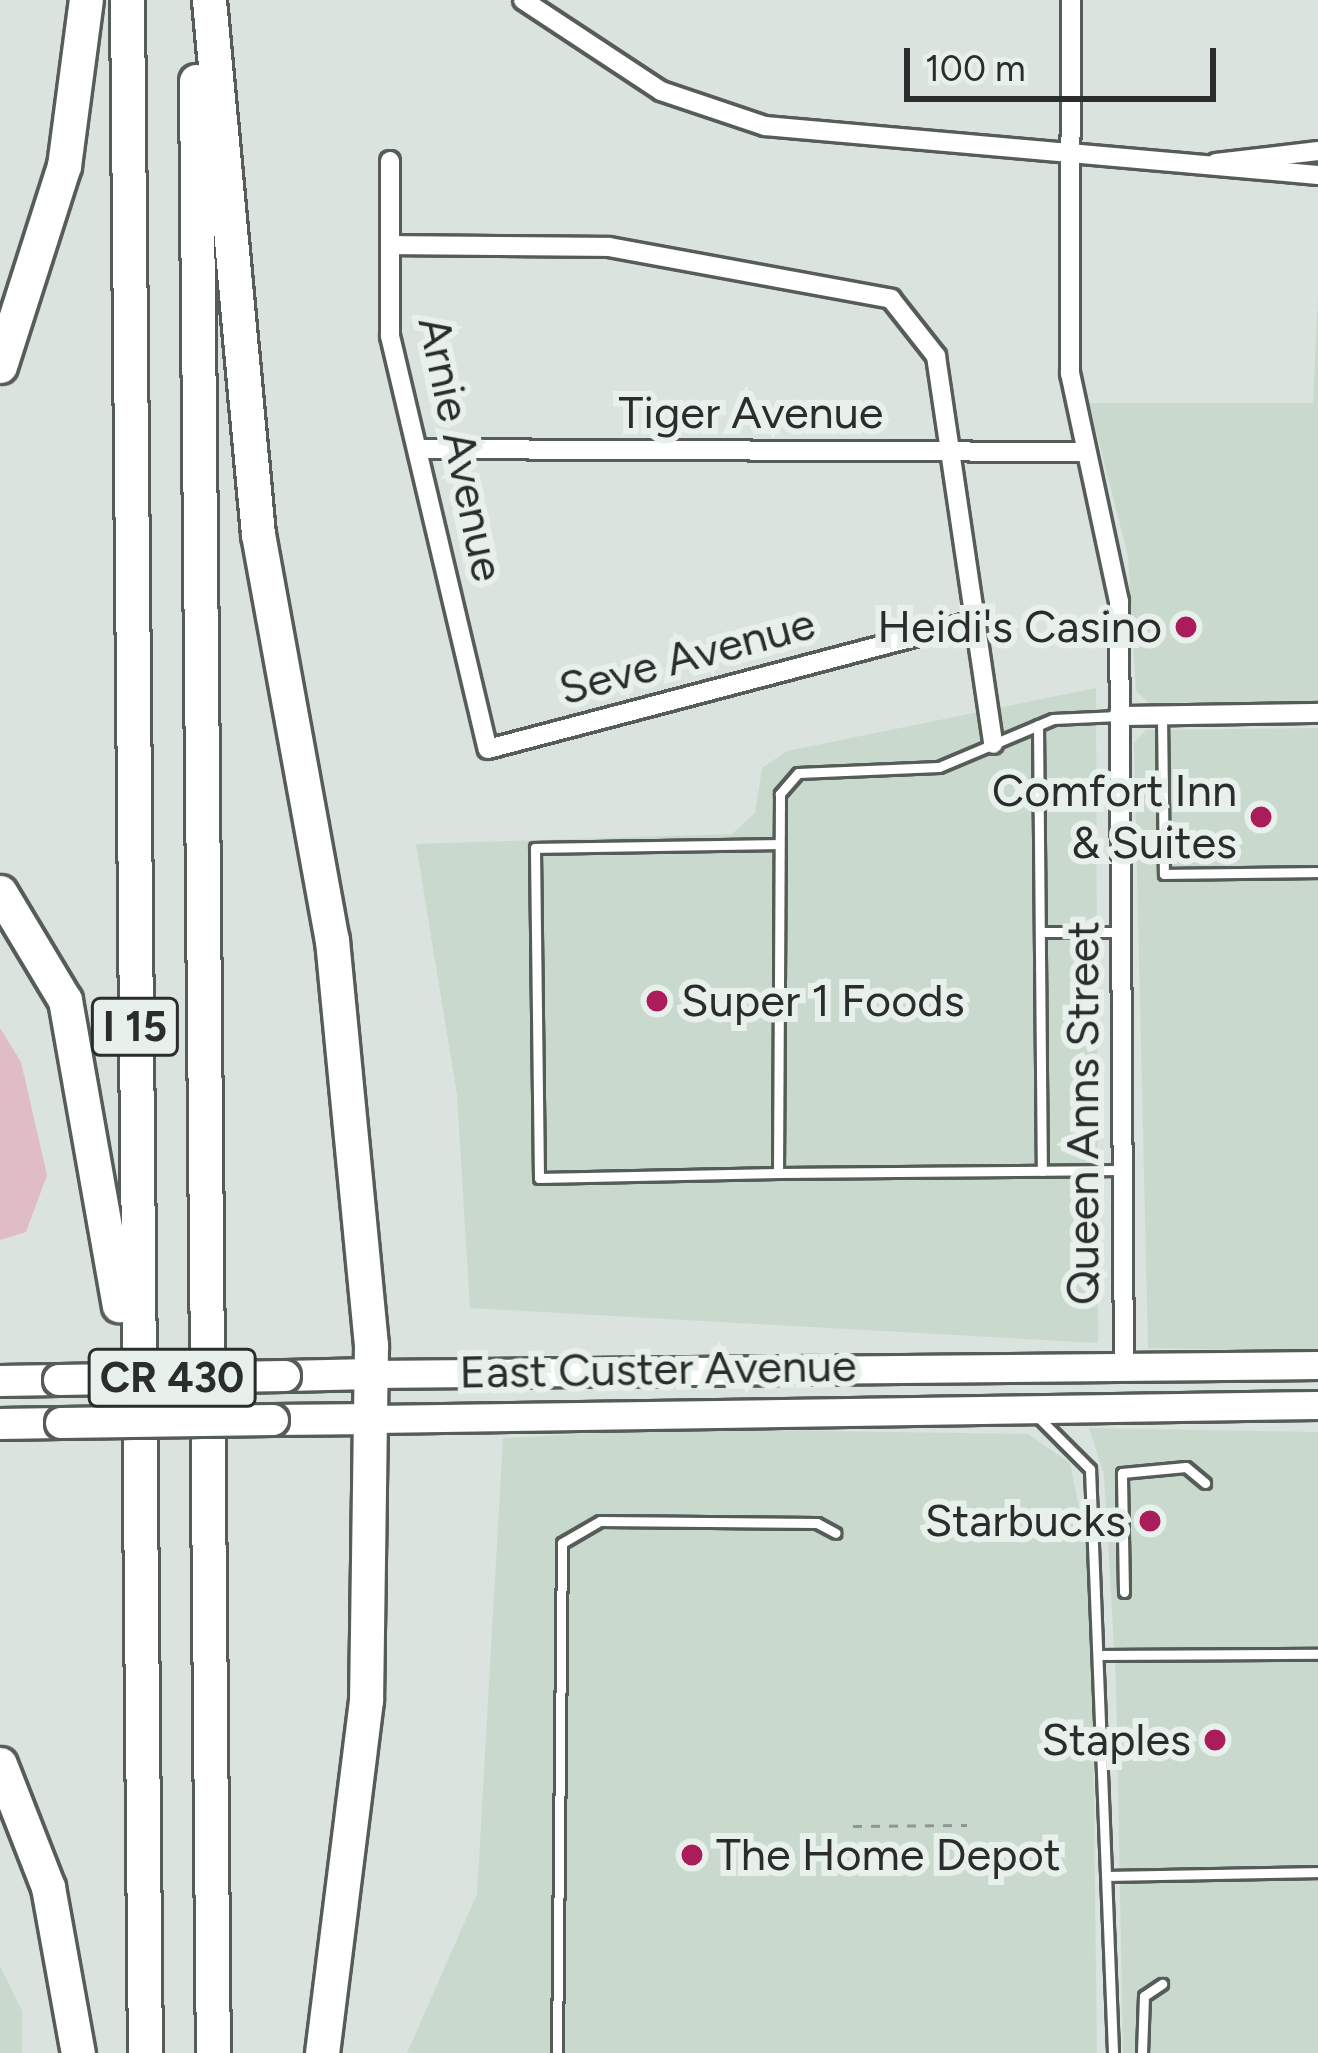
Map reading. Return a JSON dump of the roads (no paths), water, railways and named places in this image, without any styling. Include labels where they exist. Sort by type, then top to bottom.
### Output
[{"type":"highway","points":[[0,366],[64,166],[86,0]]},
{"type":"highway","name":"I 15","points":[[127,0],[145,2053]]},
{"type":"highway","name":"I 15","points":[[195,0],[213,2053]]},
{"type":"highway","points":[[208,0],[258,534],[350,1072],[374,1419],[366,1700],[322,2053]]},
{"type":"highway","points":[[0,892],[65,1000],[85,1076],[140,1548]]},
{"type":"highway","points":[[0,1764],[48,1887],[78,2053]]},
{"type":"main road","name":"East Custer Avenue","points":[[0,1381],[1318,1365]]},
{"type":"main road","name":"East Custer Avenue","points":[[0,1424],[1318,1405]]},
{"type":"street","points":[[523,0],[661,91],[764,126],[1318,176]]},
{"type":"street","name":"Queen Anns Street","points":[[1071,0],[1077,156],[1070,374],[1084,452],[1112,550],[1124,1368]]},
{"type":"street","points":[[1214,163],[1318,151]]},
{"type":"street","name":"Arnie Avenue","points":[[390,161],[390,336],[488,748]]},
{"type":"street","points":[[390,245],[608,247],[866,287],[919,325],[936,356],[993,744]]},
{"type":"street","name":"Tiger Avenue","points":[[417,449],[1084,452]]},
{"type":"street","name":"Seve Avenue","points":[[488,748],[975,621]]},
{"type":"street","points":[[1118,716],[1318,713]]},
{"type":"lane","points":[[778,1173],[780,794],[798,772],[939,766],[1038,725],[1118,716]]},
{"type":"lane","points":[[1162,716],[1164,874],[1318,872]]},
{"type":"lane","points":[[1038,725],[1042,1171]]},
{"type":"lane","points":[[778,844],[535,848],[539,1178],[1124,1170]]},
{"type":"lane","points":[[1040,932],[1120,932]]},
{"type":"lane","points":[[995,1408],[1049,1422],[1075,1443],[1090,1469],[1103,1655],[1113,2053]]},
{"type":"lane","points":[[1124,1592],[1122,1473],[1186,1467],[1205,1483]]},
{"type":"lane","points":[[556,2053],[562,1543],[600,1521],[817,1522],[836,1533]]},
{"type":"lane","points":[[1103,1655],[1318,1654]]},
{"type":"lane","points":[[1109,1876],[1318,1872]]},
{"type":"lane","points":[[1142,2053],[1144,1996],[1162,1984]]},
{"type":"place","name":"Heidi's Casino","points":[[1186,627]]},
{"type":"place","name":"Comfort Inn & Suites","points":[[1261,817]]},
{"type":"place","name":"Super 1 Foods","points":[[657,1001]]},
{"type":"place","name":"Starbucks","points":[[1150,1521]]},
{"type":"place","name":"Staples","points":[[1215,1740]]},
{"type":"place","name":"The Home Depot","points":[[692,1855]]}]
